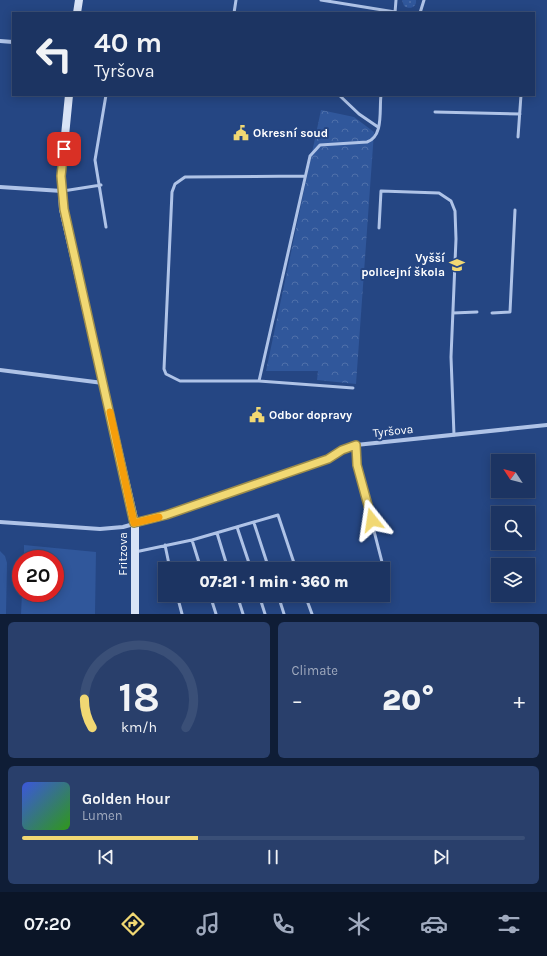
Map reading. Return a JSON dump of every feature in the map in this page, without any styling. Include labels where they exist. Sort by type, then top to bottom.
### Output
[{"type":"street","points":[[77,12],[79,0]]},
{"type":"street","points":[[0,41],[12,42]]},
{"type":"street","name":"Fritzova","points":[[69,96],[61,176],[65,216],[134,523],[135,614]]},
{"type":"street","points":[[0,187],[62,191]]},
{"type":"street","points":[[0,370],[103,383]]},
{"type":"street","name":"Tyršova","points":[[0,522],[100,529],[123,527],[166,515],[328,459],[342,450],[356,445],[547,425]]},
{"type":"lane","points":[[234,12],[236,0]]},
{"type":"lane","points":[[321,0],[395,12],[396,0]]},
{"type":"lane","points":[[420,12],[424,0]]},
{"type":"lane","points":[[106,96],[95,160],[101,185],[106,227]]},
{"type":"lane","points":[[340,96],[359,114],[378,127]]},
{"type":"lane","points":[[259,381],[310,156],[316,148],[326,144],[367,142],[376,136],[380,96]]},
{"type":"lane","points":[[518,137],[521,96]]},
{"type":"lane","points":[[435,112],[520,114]]},
{"type":"lane","points":[[305,176],[185,177],[173,188],[164,369],[166,374],[180,381],[259,381],[353,388]]},
{"type":"lane","points":[[62,191],[101,185]]},
{"type":"lane","points":[[379,228],[381,191],[439,193],[451,201],[455,212],[456,239],[451,357],[454,435]]},
{"type":"lane","points":[[492,313],[510,312],[515,210]]},
{"type":"lane","points":[[453,313],[477,312]]},
{"type":"lane","points":[[356,445],[357,465],[382,562]]},
{"type":"lane","points":[[135,552],[192,540],[278,515],[294,562]]},
{"type":"lane","points":[[254,523],[267,562]]},
{"type":"lane","points":[[237,527],[249,562]]},
{"type":"lane","points":[[217,533],[226,562]]},
{"type":"lane","points":[[192,540],[199,562]]},
{"type":"lane","points":[[164,546],[168,562]]},
{"type":"lane","points":[[179,602],[182,614]]},
{"type":"lane","points":[[212,602],[216,614]]},
{"type":"lane","points":[[239,602],[243,614]]},
{"type":"lane","points":[[262,602],[266,614]]},
{"type":"lane","points":[[280,602],[284,614]]},
{"type":"lane","points":[[308,602],[312,614]]},
{"type":"green space","points":[[402,0],[416,0],[416,2],[413,7],[409,8],[404,6]]},
{"type":"green space","points":[[321,110],[354,117],[374,132],[356,384],[317,380],[318,371],[266,371]]},
{"type":"green space","points":[[24,545],[96,552],[95,614],[21,614],[22,602],[64,602],[64,550],[24,550]]},
{"type":"green space","points":[[0,551],[5,556],[7,563],[6,614],[0,614]]},
{"type":"slow traffic","points":[[110,412],[134,523],[159,517]]},
{"type":"place","name":"Okresní soud","points":[[241,133]]},
{"type":"place","name":"Vyšší policejní škola","points":[[457,265]]},
{"type":"place","name":"Odbor dopravy","points":[[257,415]]},
{"type":"route","points":[[64,149],[61,176],[64,209],[134,523],[166,515],[306,465],[328,459],[342,450],[356,445],[357,465],[372,520]]}]
